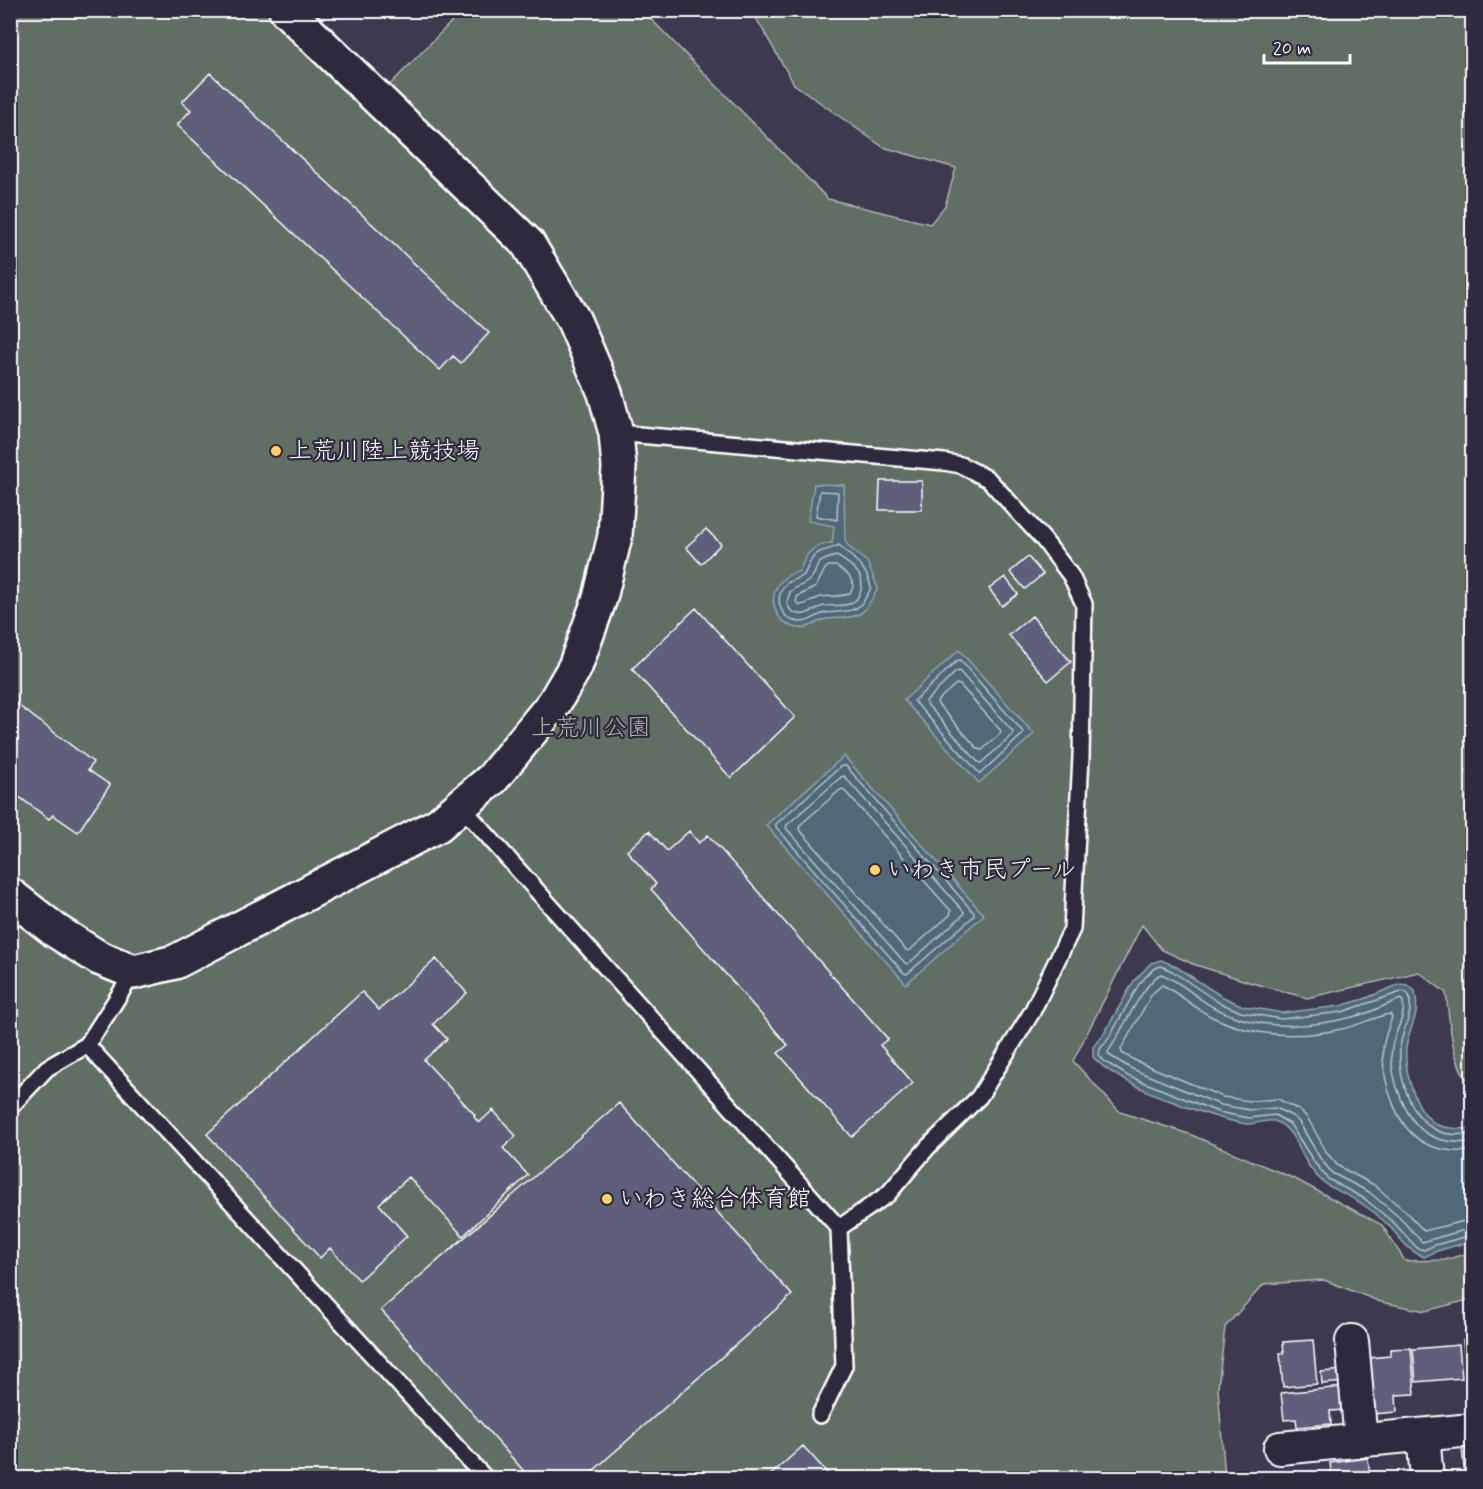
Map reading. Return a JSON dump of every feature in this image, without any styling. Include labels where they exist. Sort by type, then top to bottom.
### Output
[{"type":"street","points":[[10,895],[56,931],[99,958],[134,972],[175,962],[185,957],[438,825],[461,806],[492,779],[554,703],[575,667],[600,598],[615,536],[619,467],[616,433],[605,393],[574,321],[528,244],[286,10]]},
{"type":"street","points":[[1352,1341],[1361,1441]]},
{"type":"street","points":[[1280,1448],[1473,1431]]},
{"type":"street","points":[[1423,1436],[1427,1479]]},
{"type":"lane","points":[[616,433],[961,465],[988,479],[1043,539],[1071,576],[1084,604],[1081,757],[1072,929],[1032,1012],[979,1097],[928,1147],[888,1194],[839,1228]]},
{"type":"lane","points":[[461,806],[839,1228],[844,1366],[820,1415]]},
{"type":"lane","points":[[10,1107],[47,1068],[87,1045],[134,972]]},
{"type":"lane","points":[[87,1045],[485,1479]]},
{"type":"green space","name":"上荒川公園","points":[[11,11],[286,11],[377,98],[462,11],[643,11],[828,199],[930,224],[945,206],[956,168],[883,147],[794,84],[752,11],[1472,11],[1472,1086],[1465,1077],[1456,1055],[1450,1030],[1446,993],[1419,972],[1307,998],[1193,964],[1162,950],[1142,925],[1073,1061],[1120,1112],[1189,1134],[1295,1179],[1382,1225],[1405,1261],[1445,1260],[1472,1252],[1472,1299],[1425,1311],[1381,1302],[1324,1280],[1264,1284],[1225,1327],[1218,1388],[1225,1478],[11,1478]]},
{"type":"water","points":[[814,484],[844,485],[845,540],[849,547],[867,562],[878,588],[868,606],[859,614],[824,620],[806,628],[798,628],[783,621],[778,615],[774,593],[786,576],[800,571],[804,559],[811,551],[832,543],[834,526],[808,521]]},
{"type":"water","points":[[959,650],[1034,734],[979,783],[904,700]]},
{"type":"water","name":"いわき市民プール","points":[[844,756],[984,915],[906,984],[766,825]]},
{"type":"water","points":[[1161,960],[1175,966],[1221,996],[1243,1006],[1282,1013],[1340,1006],[1400,984],[1407,985],[1415,991],[1415,1016],[1406,1049],[1407,1070],[1419,1104],[1432,1121],[1444,1127],[1472,1129],[1472,1241],[1424,1257],[1409,1248],[1373,1212],[1319,1179],[1290,1133],[1280,1124],[1274,1121],[1264,1121],[1247,1124],[1189,1108],[1142,1089],[1105,1067],[1093,1057],[1093,1047],[1103,1035],[1134,981],[1151,963]]},
{"type":"building","points":[[210,73],[489,333],[461,363],[453,356],[440,370],[177,125],[191,110],[182,102]]},
{"type":"building","points":[[880,481],[922,481],[922,510],[879,510]]},
{"type":"building","points":[[706,529],[721,544],[701,564],[686,547]]},
{"type":"building","points":[[1028,557],[1043,574],[1025,589],[1010,572]]},
{"type":"building","points":[[1005,577],[1018,594],[1002,606],[989,589]]},
{"type":"building","points":[[696,608],[795,717],[731,778],[632,669]]},
{"type":"building","points":[[1032,616],[1071,662],[1048,681],[1009,635]]},
{"type":"building","points":[[10,699],[93,762],[88,770],[110,785],[78,832],[53,815],[49,819],[10,790]]},
{"type":"building","points":[[649,831],[667,851],[689,831],[699,843],[708,835],[888,1039],[880,1045],[913,1083],[852,1137],[778,1053],[788,1045],[651,889],[656,884],[627,851]]},
{"type":"building","points":[[436,959],[467,993],[433,1024],[447,1039],[424,1060],[475,1115],[479,1123],[493,1110],[516,1136],[503,1148],[528,1175],[463,1236],[409,1177],[379,1204],[407,1236],[359,1280],[330,1248],[320,1258],[207,1134],[362,992],[379,1010]]},
{"type":"building","name":"いわき総合体育館","points":[[619,1103],[792,1295],[585,1478],[530,1478],[381,1310]]},
{"type":"building","points":[[1472,1339],[1472,1414],[1470,1414],[1463,1340]]},
{"type":"building","points":[[1313,1340],[1317,1384],[1283,1387],[1280,1353],[1284,1353],[1283,1342]]},
{"type":"building","points":[[1459,1345],[1462,1378],[1416,1382],[1413,1349]]},
{"type":"building","points":[[1411,1348],[1415,1394],[1396,1395],[1397,1412],[1373,1414],[1369,1358],[1390,1356],[1390,1349]]},
{"type":"building","points":[[1344,1370],[1345,1382],[1322,1384],[1321,1372]]},
{"type":"building","points":[[1343,1387],[1345,1410],[1330,1411],[1331,1424],[1297,1427],[1296,1419],[1284,1420],[1281,1393]]},
{"type":"building","points":[[803,1446],[832,1478],[767,1478]]},
{"type":"building","points":[[1472,1447],[1472,1478],[1465,1478],[1462,1448]]},
{"type":"building","points":[[1368,1458],[1370,1478],[1332,1478],[1330,1463]]},
{"type":"place","name":"上荒川陸上競技場","points":[[276,451]]},
{"type":"place","name":"いわき市民プール","points":[[875,870]]},
{"type":"place","name":"いわき総合体育館","points":[[607,1199]]}]
